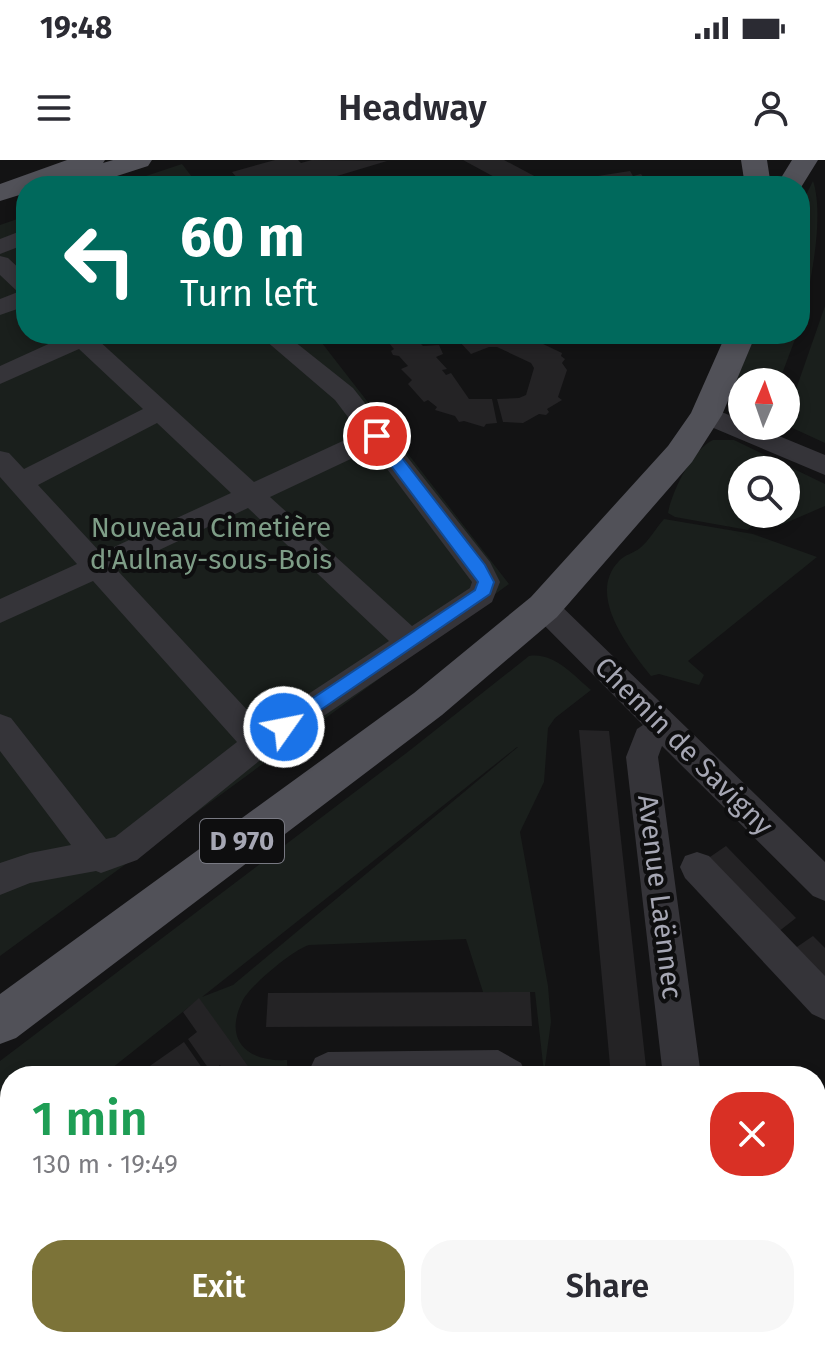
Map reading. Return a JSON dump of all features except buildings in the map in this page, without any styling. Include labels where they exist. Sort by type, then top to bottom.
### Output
[{"type":"main road","points":[[47,176],[92,160]]},
{"type":"main road","points":[[92,176],[139,160]]},
{"type":"main road","name":"D 970","points":[[618,522],[682,416],[718,344]]},
{"type":"main road","name":"D 970","points":[[0,1022],[428,704],[544,607],[680,454],[706,415],[737,344]]},
{"type":"street","points":[[0,263],[16,278]]},
{"type":"street","points":[[0,376],[67,344]]},
{"type":"street","points":[[92,344],[160,411],[411,643]]},
{"type":"street","points":[[0,880],[25,868],[101,858],[125,849],[258,744],[482,594],[486,582],[480,570],[344,394],[282,344]]},
{"type":"street","points":[[21,482],[160,411]]},
{"type":"street","points":[[706,415],[825,466]]},
{"type":"street","points":[[0,612],[377,436]]},
{"type":"street","points":[[0,460],[99,565],[258,744]]},
{"type":"street","name":"Chemin de Savigny","points":[[544,607],[825,885]]},
{"type":"street","points":[[0,727],[101,858]]},
{"type":"street","name":"Avenue Laënnec","points":[[663,727],[648,738],[642,757],[681,1066]]},
{"type":"street","points":[[697,867],[825,1002]]},
{"type":"green space","points":[[182,164],[191,176],[146,176]]},
{"type":"green space","points":[[813,181],[817,232],[810,282],[810,187]]},
{"type":"green space","name":"Nouveau Cimetière d'Aulnay-sous-Bois","points":[[16,219],[16,344],[323,344],[509,584],[0,956],[0,225]]},
{"type":"green space","points":[[825,306],[825,443],[800,431],[800,378]]},
{"type":"green space","points":[[752,344],[793,344],[784,368],[741,368]]},
{"type":"green space","points":[[713,440],[734,440],[767,456],[728,456],[728,526],[668,513],[684,472]]},
{"type":"green space","points":[[800,472],[825,484],[825,506],[800,517]]},
{"type":"green space","points":[[664,519],[753,534],[817,557],[688,661],[704,675],[699,685],[659,674],[651,676],[614,621],[609,605],[607,589],[610,575],[621,559],[638,550]]},
{"type":"green space","points":[[529,656],[555,661],[591,690],[555,718],[548,728],[544,782],[520,832],[548,986],[551,1022],[545,1066],[535,992],[483,992],[466,939],[309,945],[293,953],[246,995],[237,1016],[236,1028],[243,1047],[251,1053],[273,1060],[287,1060],[287,1066],[248,1066],[199,999],[115,1066],[0,1066],[0,1061],[409,751]],"holes":[[[517,747],[518,747],[233,985],[202,997]]]},
{"type":"route","points":[[284,727],[482,594],[486,582],[377,436]]}]
